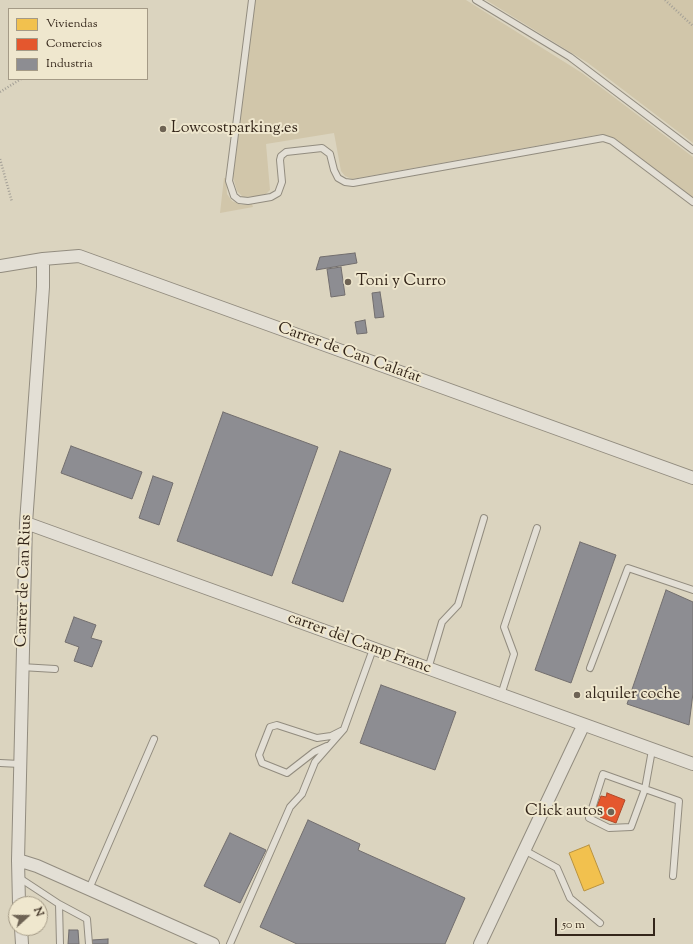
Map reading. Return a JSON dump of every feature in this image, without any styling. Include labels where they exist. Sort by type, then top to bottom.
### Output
[{"type":"street","name":"Carrer de Can Calafat","points":[[0,266],[43,258],[79,256],[693,478]]},
{"type":"street","name":"Carrer de Can Rius","points":[[19,896],[18,860],[26,523],[43,295],[43,258]]},
{"type":"street","name":"carrer del Camp Franc","points":[[26,523],[583,726],[693,764]]},
{"type":"street","points":[[480,944],[583,726]]},
{"type":"street","points":[[18,860],[37,866],[213,944]]},
{"type":"lane","points":[[252,0],[229,181],[234,196],[239,200],[248,201],[271,197],[278,193],[282,182],[280,160],[281,156],[286,152],[322,148],[330,154],[334,170],[338,178],[345,182],[353,183],[603,138],[612,141],[693,202]]},
{"type":"lane","points":[[476,0],[570,57],[693,150]]},
{"type":"lane","points":[[428,669],[442,622],[458,605],[484,518]]},
{"type":"lane","points":[[501,695],[514,654],[504,627],[537,528]]},
{"type":"lane","points":[[590,668],[628,568],[693,590]]},
{"type":"lane","points":[[230,944],[290,807],[302,794],[315,762],[344,729],[373,649]]},
{"type":"lane","points":[[22,667],[55,669]]},
{"type":"lane","points":[[330,745],[314,752],[287,773],[262,763],[259,755],[270,727],[277,725],[317,738],[331,736],[344,729]]},
{"type":"lane","points":[[89,889],[154,739]]},
{"type":"lane","points":[[652,750],[645,789],[631,827],[609,828],[589,818],[604,774],[645,789],[678,801],[673,876]]},
{"type":"lane","points":[[0,763],[20,764]]},
{"type":"lane","points":[[524,850],[557,868],[570,898],[600,923]]},
{"type":"lane","points":[[18,877],[59,904],[87,919],[89,944]]},
{"type":"lane","points":[[59,904],[60,944]]},
{"type":"path","points":[[665,0],[693,26]]},
{"type":"path","points":[[0,92],[19,80]]},
{"type":"path","points":[[0,159],[12,202]]},
{"type":"shaded area","points":[[255,0],[466,0],[582,73],[693,157],[693,199],[613,138],[602,134],[352,179],[345,176],[341,171],[334,133],[266,144],[270,190],[266,194],[259,196],[243,197],[237,191],[233,177]]},
{"type":"shaded area","points":[[486,0],[693,0],[693,143],[588,63]]},
{"type":"shaded area","points":[[224,178],[226,178],[227,194],[232,201],[241,205],[252,204],[253,207],[220,213]]},
{"type":"building: Viviendas","points":[[589,845],[604,883],[584,891],[569,853]]},
{"type":"building: Comercios","name":"Click autos","points":[[607,793],[625,800],[616,823],[600,817],[603,808],[597,806],[601,796],[606,797]]},
{"type":"building: Industria","points":[[355,253],[357,263],[316,270],[320,257]]},
{"type":"building: Industria","points":[[341,267],[345,295],[331,297],[327,269]]},
{"type":"building: Industria","points":[[380,292],[384,317],[375,318],[372,293]]},
{"type":"building: Industria","points":[[365,320],[367,333],[357,334],[355,322]]},
{"type":"building: Industria","points":[[223,412],[318,447],[272,576],[177,541]]},
{"type":"building: Industria","points":[[71,446],[142,472],[132,499],[61,473]]},
{"type":"building: Industria","points":[[340,451],[391,469],[343,602],[292,583]]},
{"type":"building: Industria","points":[[153,476],[173,483],[159,525],[139,518]]},
{"type":"building: Industria","points":[[580,542],[616,555],[571,683],[535,670]]},
{"type":"building: Industria","points":[[666,590],[693,602],[693,693],[689,725],[627,704]]},
{"type":"building: Industria","points":[[74,617],[96,625],[91,638],[102,641],[92,667],[74,661],[79,647],[65,642]]},
{"type":"building: Industria","points":[[381,685],[456,712],[435,770],[360,743]]},
{"type":"building: Industria","points":[[308,820],[360,844],[358,850],[465,898],[445,944],[297,944],[260,927]]},
{"type":"building: Industria","points":[[230,833],[266,850],[240,903],[204,886]]},
{"type":"building: Industria","points":[[69,930],[78,930],[79,944],[68,944]]},
{"type":"building: Industria","points":[[108,939],[108,944],[92,944],[92,940]]},
{"type":"place","name":"Lowcostparking.es","points":[[163,129]]},
{"type":"place","name":"Toni y Curro","points":[[348,282]]},
{"type":"place","name":"alquiler coche","points":[[577,695]]},
{"type":"place","name":"Click autos","points":[[611,812]]}]
